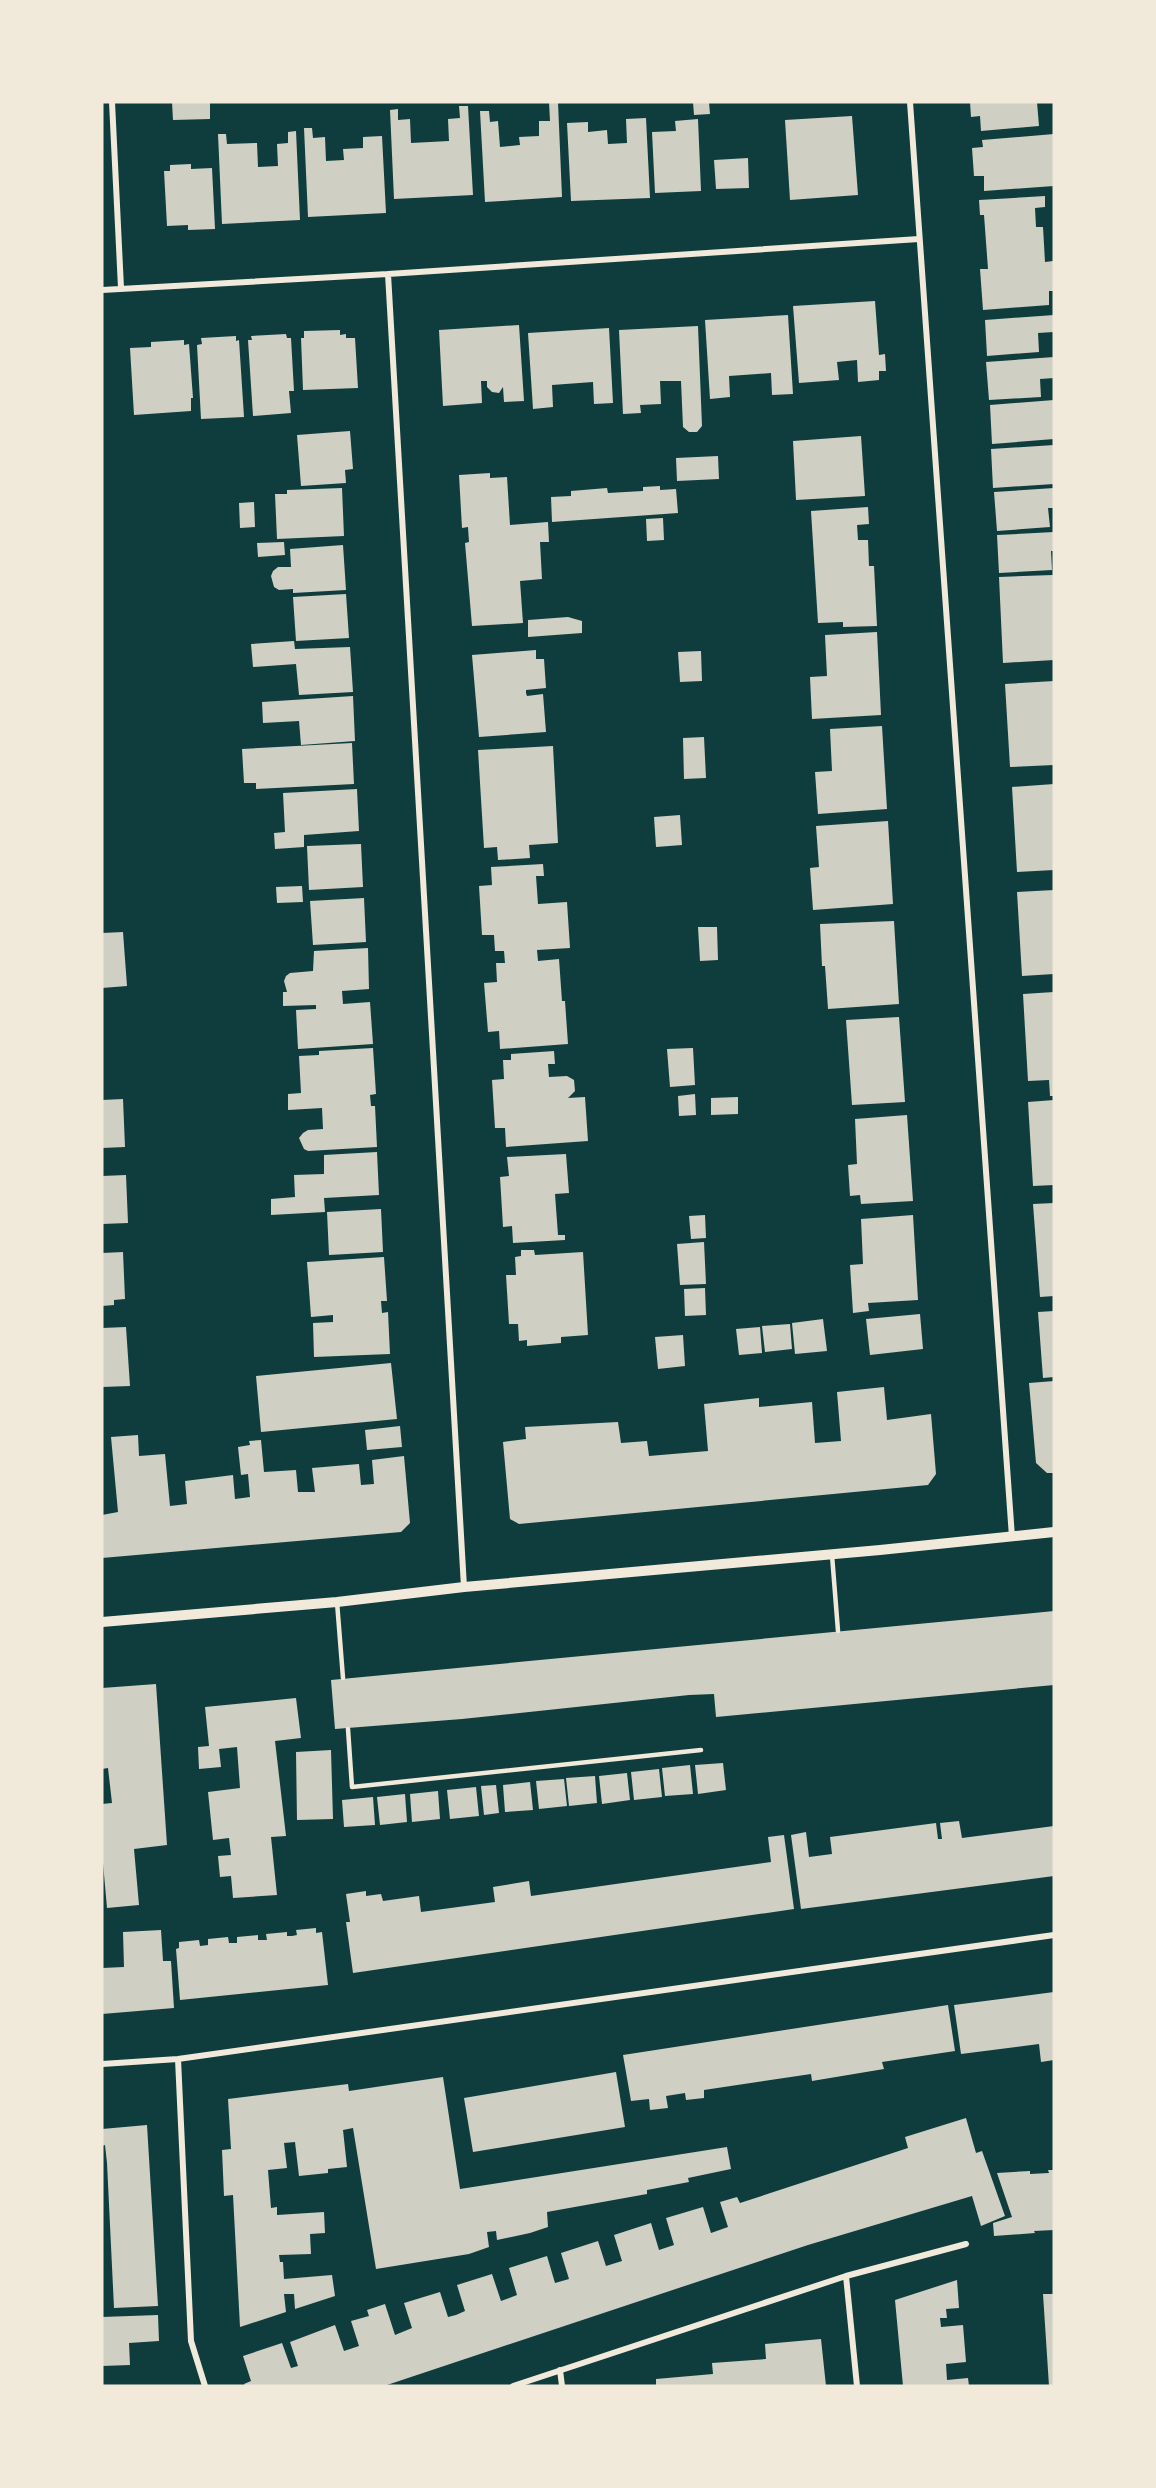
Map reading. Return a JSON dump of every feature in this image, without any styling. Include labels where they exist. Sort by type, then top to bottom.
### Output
[{"type":"street","points":[[112,102],[121,288]]},
{"type":"street","points":[[910,102],[1012,1537]]},
{"type":"street","points":[[102,290],[387,274],[919,238]]},
{"type":"street","points":[[387,274],[464,1587]]},
{"type":"street","points":[[102,1622],[337,1602],[464,1587],[832,1555],[1054,1532]]},
{"type":"street","points":[[102,2064],[178,2059],[1054,1935]]},
{"type":"street","points":[[178,2059],[191,2341],[205,2386]]},
{"type":"street","points":[[513,2386],[846,2276],[966,2244]]},
{"type":"street","points":[[846,2276],[856,2386]]},
{"type":"street","points":[[560,2370],[562,2386]]},
{"type":"lane","points":[[832,1555],[838,1631]]},
{"type":"lane","points":[[337,1602],[343,1678]]},
{"type":"lane","points":[[348,1728],[352,1787],[701,1750]]},
{"type":"building","points":[[172,102],[210,102],[210,119],[173,120]]},
{"type":"building","points":[[549,102],[558,102],[562,197],[485,202],[480,111],[489,111],[490,122],[498,121],[500,147],[520,145],[519,137],[539,136],[539,121],[550,121]]},
{"type":"building","points":[[693,102],[709,102],[710,114],[694,115]]},
{"type":"building","points":[[970,102],[1037,102],[1039,126],[981,131],[980,116],[971,117]]},
{"type":"building","points":[[459,106],[468,106],[473,195],[394,199],[390,110],[398,109],[398,120],[410,119],[411,143],[449,141],[448,119],[460,118]]},
{"type":"building","points":[[852,116],[858,195],[790,200],[785,120]]},
{"type":"building","points":[[646,118],[650,198],[571,201],[567,123],[588,122],[588,132],[607,130],[608,144],[627,143],[626,119]]},
{"type":"building","points":[[698,119],[701,191],[655,193],[652,132],[676,131],[675,121]]},
{"type":"building","points":[[304,128],[312,128],[313,138],[325,137],[326,161],[344,160],[343,149],[363,148],[363,137],[382,136],[386,213],[308,217]]},
{"type":"building","points":[[296,131],[300,220],[222,224],[218,134],[226,134],[227,144],[257,143],[258,167],[278,166],[277,144],[288,143],[288,132]]},
{"type":"building","points":[[1054,134],[1054,186],[984,191],[984,176],[974,176],[972,148],[983,147],[982,140]]},
{"type":"building","points":[[748,158],[749,188],[716,189],[714,160]]},
{"type":"building","points":[[191,164],[191,169],[212,168],[215,229],[188,230],[188,225],[167,226],[164,171],[170,171],[170,165]]},
{"type":"building","points":[[1045,196],[1045,207],[1035,208],[1036,227],[1043,227],[1045,262],[1053,261],[1054,291],[1049,291],[1049,305],[983,310],[980,269],[988,269],[984,215],[980,215],[979,200]]},
{"type":"building","points":[[875,301],[879,355],[885,354],[886,371],[879,371],[879,380],[858,382],[857,360],[837,362],[839,380],[799,383],[793,306]]},
{"type":"building","points":[[788,315],[793,394],[772,395],[771,373],[729,376],[730,397],[710,399],[705,320]]},
{"type":"building","points":[[1054,315],[1054,332],[1038,333],[1039,352],[987,356],[985,320]]},
{"type":"building","points":[[519,325],[524,401],[504,402],[503,387],[499,393],[492,392],[487,387],[487,381],[481,381],[482,403],[443,406],[439,330]]},
{"type":"building","points":[[698,326],[702,426],[697,432],[689,432],[683,427],[681,381],[660,381],[661,404],[640,405],[641,413],[623,414],[619,330]]},
{"type":"building","points":[[609,328],[613,403],[594,404],[593,382],[552,385],[553,407],[533,409],[528,333]]},
{"type":"building","points":[[340,330],[340,335],[346,334],[346,338],[355,338],[358,388],[303,390],[301,338],[304,338],[304,331]]},
{"type":"building","points":[[286,334],[287,338],[291,338],[294,391],[289,391],[291,413],[253,416],[248,340],[252,340],[251,336]]},
{"type":"building","points":[[236,336],[236,341],[239,340],[244,417],[201,419],[197,345],[202,344],[201,338]]},
{"type":"building","points":[[184,340],[184,345],[189,344],[193,398],[191,398],[191,411],[134,415],[130,348],[151,347],[151,342]]},
{"type":"building","points":[[1054,357],[1054,378],[1040,379],[1041,397],[989,400],[986,362]]},
{"type":"building","points":[[1054,400],[1054,439],[992,444],[990,405]]},
{"type":"building","points":[[350,431],[353,469],[345,470],[346,483],[301,486],[297,435]]},
{"type":"building","points":[[861,436],[865,496],[796,500],[793,441]]},
{"type":"building","points":[[1054,445],[1054,484],[993,488],[991,449]]},
{"type":"building","points":[[718,456],[719,479],[677,481],[676,458]]},
{"type":"building","points":[[490,473],[490,478],[507,477],[510,525],[548,522],[549,542],[540,542],[542,579],[520,581],[523,623],[472,626],[465,543],[469,542],[468,527],[462,528],[459,475]]},
{"type":"building","points":[[660,486],[660,490],[676,489],[678,513],[552,522],[551,497],[571,496],[571,491],[607,488],[608,493],[643,491],[643,487]]},
{"type":"building","points":[[342,488],[344,536],[277,539],[275,494],[287,494],[287,490]]},
{"type":"building","points":[[1054,488],[1054,508],[1048,508],[1050,527],[997,531],[994,492]]},
{"type":"building","points":[[254,502],[255,527],[240,528],[239,503]]},
{"type":"building","points":[[868,507],[869,524],[857,525],[858,540],[868,540],[869,566],[874,566],[877,626],[843,627],[843,622],[818,623],[811,511]]},
{"type":"building","points":[[663,518],[664,540],[647,541],[646,519]]},
{"type":"building","points":[[1054,532],[1054,551],[1051,551],[1052,570],[999,573],[997,535]]},
{"type":"building","points":[[284,542],[285,555],[258,557],[257,543]]},
{"type":"building","points":[[343,545],[346,590],[293,593],[293,589],[279,590],[274,587],[271,576],[273,571],[278,567],[291,567],[290,549]]},
{"type":"building","points":[[1053,575],[1054,660],[1003,663],[999,577]]},
{"type":"building","points":[[346,594],[349,638],[296,641],[293,597]]},
{"type":"building","points":[[568,617],[582,621],[582,633],[528,637],[528,620]]},
{"type":"building","points":[[877,632],[881,715],[812,719],[810,677],[827,676],[825,635]]},
{"type":"building","points":[[294,641],[295,649],[350,647],[353,692],[299,695],[296,664],[253,667],[251,644]]},
{"type":"building","points":[[536,650],[536,659],[544,659],[546,688],[526,690],[526,693],[527,696],[543,694],[546,732],[479,737],[472,655]]},
{"type":"building","points":[[701,651],[702,681],[680,682],[678,652]]},
{"type":"building","points":[[1054,681],[1054,765],[1010,767],[1005,684]]},
{"type":"building","points":[[353,696],[355,741],[301,745],[299,721],[263,723],[262,702]]},
{"type":"building","points":[[882,726],[887,809],[818,814],[815,772],[832,771],[830,729]]},
{"type":"building","points":[[704,737],[706,778],[684,779],[683,738]]},
{"type":"building","points":[[352,743],[354,784],[256,789],[256,783],[244,783],[242,749]]},
{"type":"building","points":[[553,746],[558,843],[529,845],[530,858],[498,860],[497,847],[484,848],[478,750]]},
{"type":"building","points":[[1054,784],[1054,870],[1017,872],[1012,787]]},
{"type":"building","points":[[357,789],[359,831],[304,835],[304,847],[275,849],[274,833],[285,832],[283,793]]},
{"type":"building","points":[[680,815],[682,845],[656,847],[654,817]]},
{"type":"building","points":[[888,821],[893,904],[813,910],[810,868],[819,867],[816,826]]},
{"type":"building","points":[[361,844],[363,887],[309,890],[307,846]]},
{"type":"building","points":[[543,864],[544,876],[536,876],[538,904],[567,902],[570,948],[537,950],[538,961],[559,959],[568,1044],[500,1049],[499,1031],[488,1032],[484,983],[497,982],[496,963],[505,963],[504,951],[495,951],[494,935],[482,935],[479,886],[492,885],[491,867]]},
{"type":"building","points":[[302,886],[303,902],[277,903],[276,887]]},
{"type":"building","points":[[1054,890],[1054,974],[1022,976],[1017,892]]},
{"type":"building","points":[[364,898],[366,942],[313,945],[310,901]]},
{"type":"building","points":[[894,921],[899,1004],[828,1009],[825,966],[822,966],[820,924]]},
{"type":"building","points":[[698,927],[717,927],[718,960],[700,961]]},
{"type":"building","points":[[123,932],[127,986],[102,988],[102,933]]},
{"type":"building","points":[[368,948],[369,989],[342,991],[343,1004],[370,1002],[373,1044],[298,1049],[296,1010],[316,1009],[316,1005],[283,1006],[283,992],[287,992],[284,981],[286,976],[290,973],[313,971],[314,951]]},
{"type":"building","points":[[1054,992],[1054,1096],[1050,1096],[1049,1080],[1028,1081],[1023,994]]},
{"type":"building","points":[[899,1017],[905,1102],[852,1105],[846,1020]]},
{"type":"building","points":[[373,1048],[376,1094],[370,1095],[371,1106],[375,1106],[377,1147],[308,1151],[304,1149],[299,1138],[303,1133],[308,1130],[323,1129],[322,1108],[288,1110],[288,1094],[301,1093],[299,1056],[319,1055],[319,1051]]},
{"type":"building","points":[[693,1048],[695,1085],[670,1087],[667,1049]]},
{"type":"building","points":[[554,1051],[555,1064],[548,1064],[549,1077],[567,1076],[574,1080],[575,1091],[568,1098],[585,1097],[588,1141],[506,1147],[505,1128],[495,1128],[492,1080],[504,1079],[503,1060],[511,1060],[511,1054]]},
{"type":"building","points":[[695,1094],[696,1115],[679,1116],[678,1096]]},
{"type":"building","points":[[738,1097],[738,1114],[711,1115],[711,1098]]},
{"type":"building","points":[[123,1099],[125,1147],[102,1148],[102,1100]]},
{"type":"building","points":[[1054,1100],[1054,1185],[1033,1186],[1028,1102]]},
{"type":"building","points":[[907,1115],[913,1201],[861,1204],[860,1195],[850,1196],[848,1165],[857,1164],[855,1119]]},
{"type":"building","points":[[377,1152],[379,1195],[324,1198],[325,1212],[271,1215],[271,1199],[295,1197],[294,1175],[324,1174],[324,1155]]},
{"type":"building","points":[[566,1154],[569,1193],[555,1194],[558,1235],[565,1235],[565,1240],[513,1243],[512,1226],[503,1227],[500,1177],[509,1176],[507,1157]]},
{"type":"building","points":[[126,1175],[128,1223],[102,1224],[102,1176]]},
{"type":"building","points":[[1054,1203],[1054,1296],[1040,1297],[1033,1204]]},
{"type":"building","points":[[381,1209],[383,1252],[329,1255],[327,1212]]},
{"type":"building","points":[[705,1215],[706,1238],[691,1239],[689,1216]]},
{"type":"building","points":[[913,1215],[918,1300],[868,1303],[869,1311],[853,1313],[850,1265],[863,1264],[861,1219]]},
{"type":"building","points":[[704,1242],[706,1284],[680,1285],[677,1244]]},
{"type":"building","points":[[521,1250],[534,1250],[535,1255],[583,1252],[588,1335],[561,1337],[561,1343],[527,1346],[527,1340],[519,1341],[518,1324],[509,1324],[506,1275],[516,1275],[515,1257],[521,1256]]},
{"type":"building","points":[[123,1252],[125,1299],[114,1300],[114,1305],[102,1306],[102,1253]]},
{"type":"building","points":[[384,1257],[387,1301],[381,1301],[382,1313],[388,1312],[390,1354],[314,1357],[313,1323],[333,1322],[333,1315],[311,1317],[307,1262]]},
{"type":"building","points":[[705,1288],[706,1315],[685,1316],[684,1289]]},
{"type":"building","points":[[1054,1311],[1054,1377],[1043,1378],[1038,1312]]},
{"type":"building","points":[[920,1314],[923,1349],[870,1355],[866,1319]]},
{"type":"building","points":[[823,1319],[827,1351],[795,1354],[792,1323]]},
{"type":"building","points":[[790,1324],[792,1349],[765,1352],[762,1326]]},
{"type":"building","points":[[126,1327],[130,1386],[102,1387],[102,1328]]},
{"type":"building","points":[[760,1327],[762,1353],[739,1355],[736,1329]]},
{"type":"building","points":[[683,1335],[685,1366],[658,1369],[655,1337]]},
{"type":"building","points":[[391,1363],[397,1419],[261,1432],[256,1376]]},
{"type":"building","points":[[1054,1381],[1054,1473],[1047,1473],[1036,1463],[1029,1383]]},
{"type":"building","points":[[884,1387],[887,1420],[931,1414],[936,1474],[928,1485],[519,1524],[510,1519],[503,1442],[526,1439],[525,1427],[618,1422],[621,1443],[647,1441],[649,1456],[708,1451],[704,1404],[759,1398],[759,1407],[812,1402],[815,1443],[841,1441],[837,1392]]},
{"type":"building","points":[[400,1426],[402,1447],[367,1450],[365,1430]]},
{"type":"building","points":[[138,1435],[139,1456],[165,1454],[170,1506],[187,1504],[185,1481],[233,1475],[235,1499],[250,1497],[248,1474],[241,1475],[238,1447],[250,1445],[249,1441],[261,1440],[264,1472],[296,1470],[298,1492],[315,1492],[312,1468],[359,1464],[361,1485],[374,1484],[372,1460],[404,1456],[410,1523],[401,1532],[102,1558],[102,1515],[118,1512],[111,1437]]},
{"type":"building","points":[[1054,1611],[1054,1685],[716,1717],[714,1694],[689,1695],[462,1719],[335,1729],[331,1680]]},
{"type":"building","points":[[156,1684],[167,1845],[134,1849],[139,1905],[107,1908],[102,1852],[102,1804],[112,1803],[108,1768],[102,1769],[102,1688]]},
{"type":"building","points":[[296,1698],[301,1738],[275,1741],[286,1836],[271,1837],[277,1895],[233,1898],[231,1876],[220,1877],[218,1856],[231,1855],[229,1838],[213,1840],[208,1792],[240,1788],[237,1747],[219,1749],[221,1767],[199,1769],[198,1747],[209,1746],[205,1707]]},
{"type":"building","points":[[331,1750],[333,1819],[297,1820],[296,1752]]},
{"type":"building","points":[[723,1763],[726,1790],[698,1794],[695,1765]]},
{"type":"building","points":[[690,1765],[693,1794],[665,1796],[662,1768]]},
{"type":"building","points":[[659,1769],[662,1797],[634,1800],[631,1772]]},
{"type":"building","points":[[627,1773],[630,1800],[602,1804],[599,1776]]},
{"type":"building","points":[[595,1776],[597,1803],[569,1806],[566,1778]]},
{"type":"building","points":[[564,1779],[567,1806],[539,1809],[536,1781]]},
{"type":"building","points":[[530,1782],[533,1810],[505,1812],[503,1785]]},
{"type":"building","points":[[496,1785],[499,1813],[484,1815],[481,1786]]},
{"type":"building","points":[[476,1787],[479,1816],[450,1819],[447,1790]]},
{"type":"building","points":[[438,1791],[440,1819],[412,1822],[410,1794]]},
{"type":"building","points":[[405,1794],[407,1822],[380,1825],[377,1797]]},
{"type":"building","points":[[373,1797],[375,1825],[344,1827],[342,1800]]},
{"type":"building","points":[[959,1821],[962,1838],[1054,1826],[1054,1876],[801,1909],[791,1835],[806,1832],[809,1857],[832,1854],[830,1837],[936,1823],[938,1839],[942,1839],[940,1823]]},
{"type":"building","points":[[784,1835],[794,1909],[353,1973],[346,1922],[350,1922],[346,1894],[366,1891],[366,1896],[381,1894],[383,1901],[419,1896],[421,1912],[495,1902],[493,1887],[529,1881],[531,1896],[771,1862],[768,1837]]},
{"type":"building","points":[[316,1928],[316,1933],[322,1932],[328,1985],[180,2000],[176,1949],[179,1948],[179,1942],[199,1940],[200,1946],[208,1945],[208,1939],[228,1937],[229,1943],[237,1943],[237,1937],[258,1935],[258,1940],[267,1940],[266,1934],[287,1932],[287,1936],[292,1936],[297,1935],[296,1930]]},
{"type":"building","points":[[161,1930],[163,1961],[171,1961],[174,2008],[102,2014],[102,1968],[124,1967],[123,1932]]},
{"type":"building","points":[[1054,1992],[1054,2060],[1041,2062],[1039,2044],[961,2054],[954,2005]]},
{"type":"building","points":[[948,2005],[955,2051],[882,2062],[884,2069],[812,2081],[811,2074],[704,2090],[704,2098],[686,2100],[685,2093],[666,2096],[668,2108],[650,2110],[649,2099],[631,2101],[623,2055]]},
{"type":"building","points":[[616,2072],[625,2127],[473,2152],[464,2098]]},
{"type":"building","points":[[443,2077],[460,2189],[727,2147],[731,2169],[688,2178],[689,2182],[647,2190],[647,2194],[547,2212],[548,2227],[497,2240],[496,2231],[487,2232],[489,2247],[469,2254],[376,2269],[353,2128],[343,2130],[347,2167],[328,2169],[328,2173],[299,2176],[295,2142],[284,2143],[287,2168],[268,2170],[271,2208],[277,2207],[277,2215],[324,2212],[325,2233],[310,2234],[311,2254],[279,2255],[280,2262],[283,2262],[284,2279],[332,2275],[335,2296],[295,2309],[294,2294],[284,2294],[286,2312],[240,2327],[233,2195],[224,2196],[222,2150],[231,2149],[228,2099],[348,2084],[349,2091]]},
{"type":"building","points":[[966,2118],[976,2153],[982,2151],[1005,2216],[981,2226],[972,2196],[808,2245],[384,2386],[245,2386],[244,2384],[251,2381],[243,2356],[282,2343],[291,2368],[298,2366],[290,2342],[335,2325],[344,2351],[359,2346],[351,2321],[369,2316],[367,2310],[385,2304],[395,2335],[412,2328],[404,2303],[440,2292],[448,2317],[456,2315],[465,2311],[457,2285],[492,2274],[501,2301],[517,2295],[509,2268],[547,2256],[555,2283],[569,2279],[561,2253],[598,2241],[606,2266],[622,2261],[614,2235],[651,2223],[659,2250],[674,2245],[666,2218],[703,2207],[711,2233],[728,2227],[720,2202],[737,2197],[740,2203],[908,2148],[905,2137]]},
{"type":"building","points":[[147,2125],[158,2306],[114,2308],[107,2163],[105,2145],[102,2146],[102,2129]]},
{"type":"building","points":[[1048,2170],[1054,2170],[1054,2230],[994,2236],[993,2223],[1012,2217],[997,2173],[1030,2171],[1030,2174],[1049,2173]]},
{"type":"building","points":[[957,2280],[959,2308],[946,2309],[947,2318],[940,2318],[941,2327],[963,2325],[966,2362],[946,2364],[947,2380],[968,2378],[969,2386],[903,2386],[895,2300]]},
{"type":"building","points":[[1043,2294],[1054,2294],[1054,2386],[1049,2386]]},
{"type":"building","points":[[158,2315],[159,2341],[129,2343],[130,2365],[102,2366],[102,2317]]},
{"type":"building","points":[[821,2339],[826,2386],[656,2386],[656,2379],[713,2374],[712,2363],[766,2359],[765,2344]]}]
